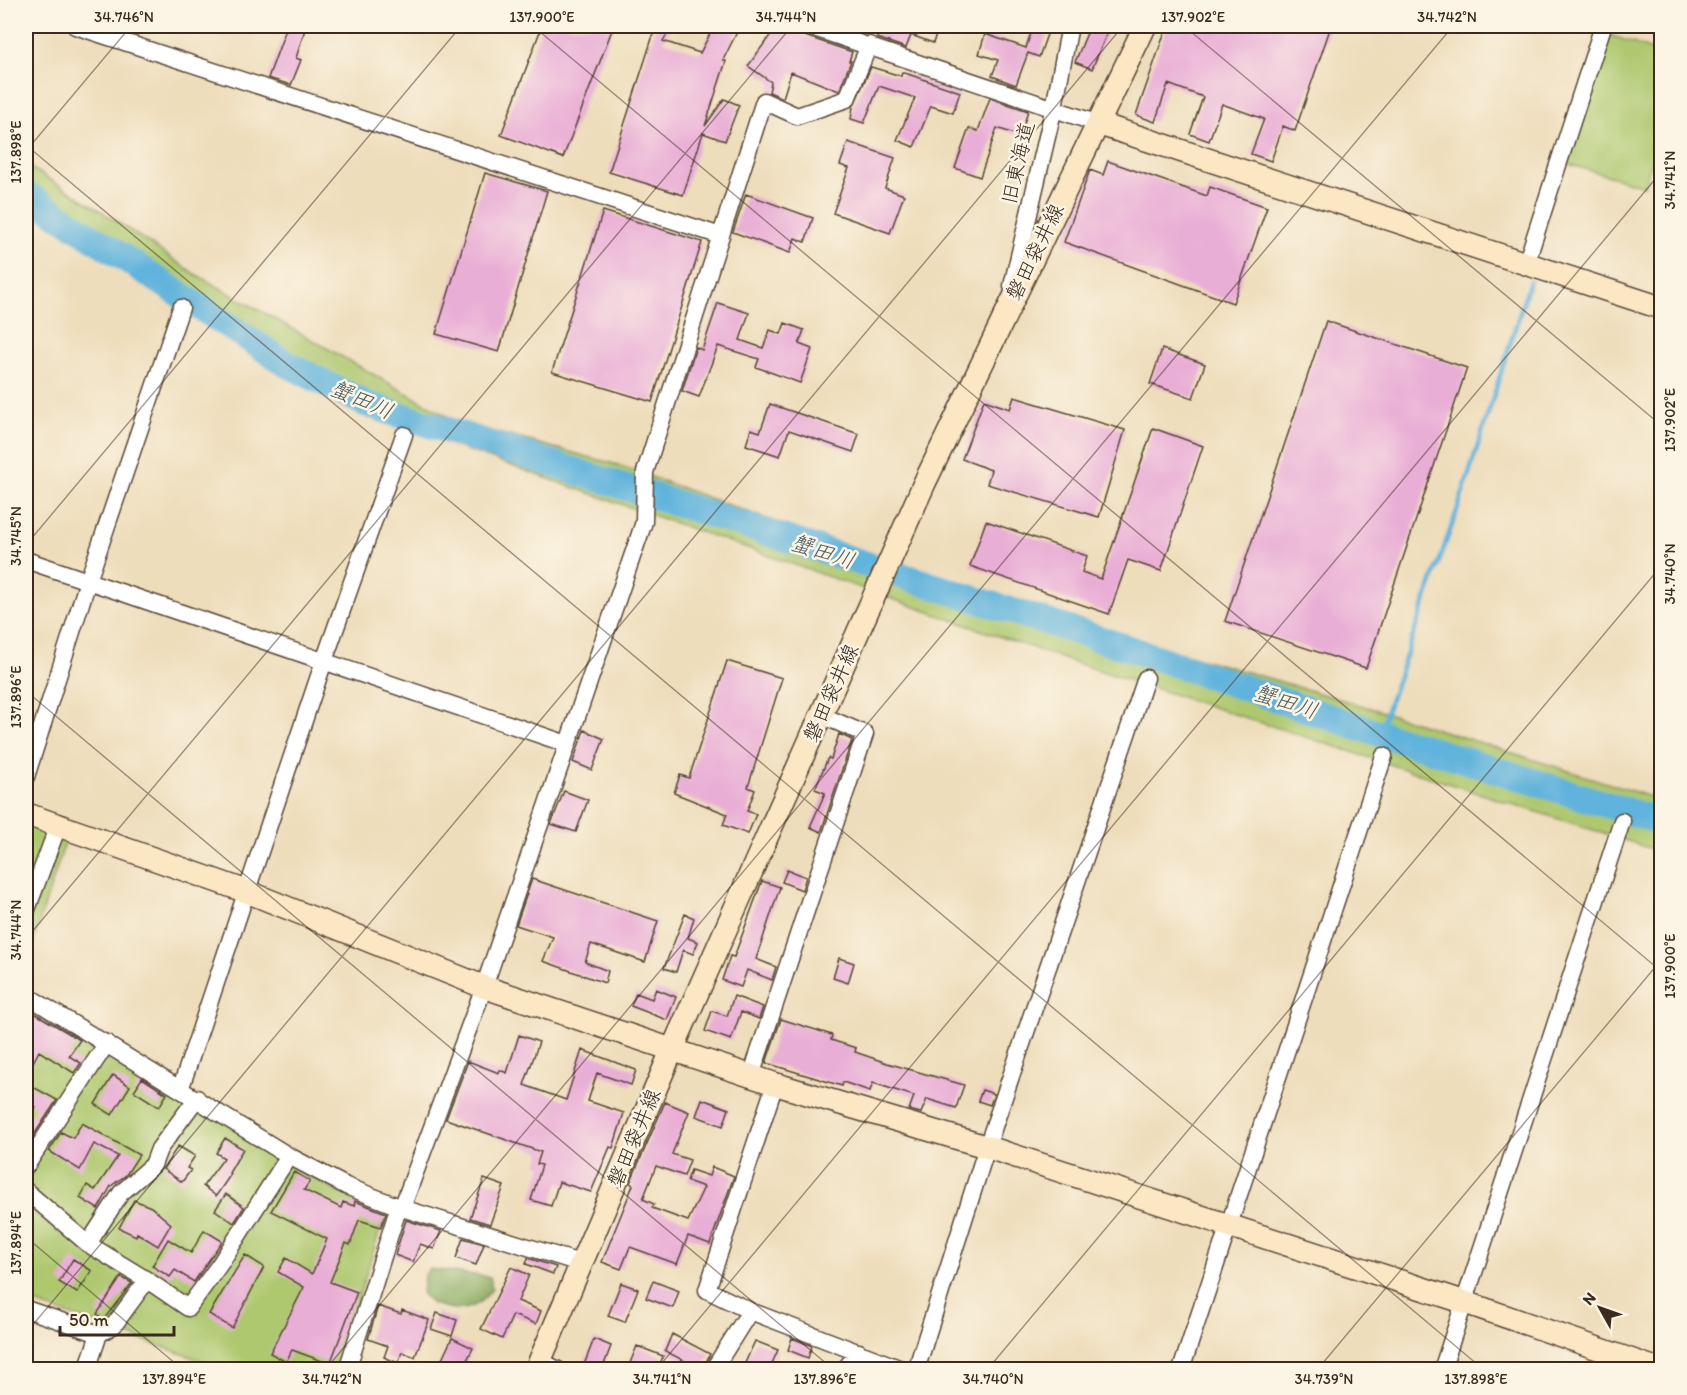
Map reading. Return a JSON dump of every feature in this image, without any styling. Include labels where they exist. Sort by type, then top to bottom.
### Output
[{"type":"street","points":[[75,26],[721,236]]},
{"type":"street","points":[[813,26],[1099,124],[1662,308]]},
{"type":"street","name":"旧東海道","points":[[1006,310],[1054,107],[1070,26]]},
{"type":"street","name":"磐田袋井線","points":[[544,1366],[580,1263],[672,1050],[890,561],[1006,310],[1145,26]]},
{"type":"street","points":[[1526,264],[1603,26]]},
{"type":"street","points":[[347,1370],[401,1207],[484,987],[644,522],[645,472],[764,101],[797,116],[848,99],[869,45]]},
{"type":"street","points":[[26,777],[88,581],[181,308]]},
{"type":"street","points":[[181,1087],[324,661],[404,435]]},
{"type":"street","points":[[26,560],[567,744]]},
{"type":"street","points":[[916,1370],[987,1147],[1146,678]]},
{"type":"street","points":[[752,1076],[866,734],[821,715]]},
{"type":"street","points":[[1181,1370],[1384,756]]},
{"type":"street","points":[[26,814],[248,892],[484,987],[775,1084],[987,1147],[1464,1302],[1660,1370]]},
{"type":"street","points":[[1442,1370],[1622,821]]},
{"type":"street","points":[[26,912],[58,826]]},
{"type":"street","points":[[26,995],[181,1087],[289,1156],[346,1186],[401,1207],[580,1263]]},
{"type":"street","points":[[26,1166],[106,1043]]},
{"type":"street","points":[[775,1084],[708,1290],[750,1311],[904,1370]]},
{"type":"street","points":[[88,1244],[121,1193],[153,1165],[159,1149],[197,1098]]},
{"type":"street","points":[[26,1191],[88,1244],[188,1308],[220,1264],[289,1156]]},
{"type":"street","points":[[87,1370],[99,1334],[114,1325],[147,1280]]},
{"type":"street","points":[[26,1309],[99,1334]]},
{"type":"street","points":[[713,1370],[750,1311]]},
{"type":"street","points":[[844,1370],[859,1352]]},
{"type":"green space","points":[[1610,35],[1661,53],[1661,85],[1655,105],[1661,108],[1661,140],[1659,140],[1644,186],[1568,164]]},
{"type":"green space","points":[[26,165],[92,205],[195,274],[458,422],[618,465],[959,588],[1377,710],[1661,800],[1661,852],[1061,658],[392,424],[336,402],[90,250],[26,205]]},
{"type":"green space","points":[[26,815],[69,830],[32,945],[26,949]]},
{"type":"green space","points":[[26,996],[336,1191],[387,1208],[336,1369],[226,1369],[26,1300]]},
{"type":"green space","points":[[429,1269],[490,1277],[492,1289],[479,1303],[465,1309],[451,1309],[432,1304],[422,1293],[424,1276]]},
{"type":"building","points":[[287,26],[306,26],[296,58],[301,60],[291,85],[268,78]]},
{"type":"building","points":[[542,26],[599,26],[612,30],[563,158],[501,135]]},
{"type":"building","points":[[656,26],[672,26],[663,41],[700,53],[714,26],[740,26],[723,60],[726,61],[705,126],[724,99],[739,105],[725,141],[703,133],[683,195],[609,172]]},
{"type":"building","points":[[777,26],[785,26],[799,34],[852,52],[849,61],[851,61],[839,91],[791,72],[783,98],[769,92],[771,82],[748,66]]},
{"type":"building","points":[[882,26],[939,26],[933,43],[911,35],[906,48],[877,38]]},
{"type":"building","points":[[1033,26],[1050,26],[1039,57],[1028,53],[1016,85],[992,76],[998,60],[979,54],[985,34],[1026,48]]},
{"type":"building","points":[[1090,26],[1107,33],[1092,69],[1075,62]]},
{"type":"building","points":[[1167,26],[1331,26],[1295,131],[1283,126],[1271,161],[1251,154],[1264,119],[1222,104],[1209,141],[1190,134],[1203,97],[1168,84],[1155,122],[1136,115]]},
{"type":"building","points":[[871,67],[901,76],[902,72],[960,92],[953,113],[931,106],[914,147],[897,140],[915,98],[879,86],[864,123],[851,119],[853,107]]},
{"type":"building","points":[[990,98],[1028,111],[1020,136],[997,128],[980,177],[955,168],[969,128],[978,131]]},
{"type":"building","points":[[848,142],[895,158],[885,188],[904,195],[890,233],[833,213],[849,168],[840,165]]},
{"type":"building","points":[[1108,161],[1207,196],[1210,187],[1267,207],[1233,303],[1064,242],[1090,170],[1103,175]]},
{"type":"building","points":[[485,173],[547,191],[499,352],[436,334]]},
{"type":"building","points":[[746,194],[813,218],[805,242],[795,238],[790,253],[733,232]]},
{"type":"building","points":[[603,211],[702,242],[652,402],[552,372]]},
{"type":"building","points":[[718,303],[749,313],[740,340],[763,348],[770,330],[781,334],[785,323],[804,330],[799,344],[812,349],[800,383],[756,367],[759,359],[718,346],[699,397],[682,391],[696,347],[702,350]]},
{"type":"building","points":[[1326,321],[1467,368],[1366,668],[1225,621]]},
{"type":"building","points":[[1162,349],[1205,364],[1193,398],[1150,384]]},
{"type":"building","points":[[1014,397],[1125,430],[1099,517],[987,484],[991,470],[962,459],[984,400],[1010,409]]},
{"type":"building","points":[[770,404],[859,434],[853,452],[789,430],[780,456],[746,445],[751,429],[760,432]]},
{"type":"building","points":[[1153,428],[1203,446],[1161,571],[1128,560],[1109,614],[970,566],[986,521],[1087,556],[1082,572],[1101,579]]},
{"type":"building","points":[[727,661],[782,678],[748,787],[755,790],[747,811],[756,814],[748,834],[723,825],[727,814],[674,793],[680,775],[689,778]]},
{"type":"building","points":[[584,730],[604,739],[592,770],[573,762]]},
{"type":"building","points":[[839,734],[852,740],[821,832],[810,827],[825,793],[815,789],[828,758],[831,759]]},
{"type":"building","points":[[564,791],[588,800],[576,832],[551,824]]},
{"type":"building","points":[[787,870],[806,877],[802,890],[782,882]]},
{"type":"building","points":[[532,879],[658,921],[645,962],[591,944],[585,962],[608,971],[605,983],[543,961],[553,937],[516,925]]},
{"type":"building","points":[[762,881],[780,887],[756,959],[776,967],[772,980],[747,970],[741,987],[722,980],[730,956],[734,957]]},
{"type":"building","points":[[685,914],[694,918],[688,938],[698,942],[693,954],[683,950],[676,972],[664,968]]},
{"type":"building","points":[[839,958],[854,963],[848,983],[833,978]]},
{"type":"building","points":[[656,989],[676,997],[667,1020],[631,1006],[636,993],[652,999]]},
{"type":"building","points":[[734,996],[763,1007],[759,1019],[741,1012],[731,1040],[705,1031],[712,1011],[727,1016]]},
{"type":"building","points":[[31,1011],[80,1040],[69,1056],[81,1063],[74,1073],[39,1051],[26,1076],[26,1020]]},
{"type":"building","points":[[781,1019],[832,1035],[831,1040],[856,1048],[855,1052],[964,1085],[956,1108],[927,1099],[921,1113],[909,1110],[914,1096],[873,1083],[870,1091],[843,1082],[842,1086],[766,1063]]},
{"type":"building","points":[[519,1035],[539,1042],[524,1085],[566,1100],[582,1050],[636,1070],[631,1085],[597,1073],[588,1101],[624,1113],[613,1148],[610,1147],[591,1192],[559,1182],[551,1206],[531,1200],[542,1165],[537,1164],[541,1152],[446,1119],[468,1061],[499,1073],[500,1070],[507,1073]]},
{"type":"building","points":[[113,1075],[130,1086],[112,1115],[95,1104]]},
{"type":"building","points":[[142,1078],[167,1094],[159,1107],[134,1091]]},
{"type":"building","points":[[26,1083],[57,1100],[32,1138],[26,1135],[26,1125],[36,1107],[26,1101]]},
{"type":"building","points":[[982,1090],[994,1094],[990,1105],[978,1101]]},
{"type":"building","points":[[702,1099],[729,1109],[723,1126],[696,1116]]},
{"type":"building","points":[[665,1102],[689,1112],[672,1154],[690,1160],[684,1176],[656,1166],[643,1199],[654,1204],[652,1208],[688,1221],[704,1187],[687,1181],[691,1170],[709,1176],[712,1167],[734,1176],[710,1244],[688,1236],[677,1264],[630,1247],[621,1269],[602,1262],[633,1185],[630,1183]]},
{"type":"building","points":[[82,1123],[139,1155],[126,1175],[111,1186],[98,1209],[80,1198],[87,1185],[95,1190],[118,1156],[94,1144],[80,1170],[49,1151],[61,1132],[73,1138]]},
{"type":"building","points":[[225,1138],[243,1149],[229,1173],[231,1174],[216,1196],[203,1186],[224,1158],[216,1153]]},
{"type":"building","points":[[178,1146],[195,1156],[187,1168],[191,1170],[182,1182],[163,1169]]},
{"type":"building","points":[[294,1172],[310,1181],[304,1190],[341,1208],[343,1202],[354,1206],[355,1201],[386,1213],[381,1227],[359,1220],[350,1245],[346,1243],[330,1282],[357,1292],[330,1364],[292,1350],[286,1362],[270,1353],[304,1287],[278,1272],[286,1258],[312,1274],[327,1239],[271,1211]]},
{"type":"building","points":[[484,1179],[504,1186],[490,1224],[470,1218]]},
{"type":"building","points":[[226,1194],[244,1207],[234,1223],[215,1210]]},
{"type":"building","points":[[134,1200],[151,1207],[171,1224],[158,1246],[137,1233],[136,1236],[119,1228]]},
{"type":"building","points":[[406,1220],[441,1231],[434,1249],[420,1244],[413,1262],[395,1255]]},
{"type":"building","points":[[204,1230],[222,1241],[194,1282],[175,1270],[170,1277],[152,1266],[168,1239],[191,1253]]},
{"type":"building","points":[[463,1238],[484,1244],[476,1265],[456,1258]]},
{"type":"building","points":[[245,1255],[264,1267],[232,1328],[209,1314]]},
{"type":"building","points":[[528,1258],[556,1267],[553,1274],[526,1264]]},
{"type":"building","points":[[73,1259],[92,1271],[77,1293],[59,1282]]},
{"type":"building","points":[[511,1267],[529,1275],[518,1301],[541,1311],[536,1324],[513,1315],[502,1339],[481,1329]]},
{"type":"building","points":[[121,1277],[132,1283],[104,1319],[97,1314]]},
{"type":"building","points":[[653,1281],[679,1291],[673,1308],[646,1298]]},
{"type":"building","points":[[621,1283],[638,1289],[625,1322],[608,1316]]},
{"type":"building","points":[[378,1306],[401,1314],[402,1310],[429,1320],[415,1357],[402,1352],[398,1363],[384,1357],[388,1346],[368,1339]]},
{"type":"building","points":[[437,1313],[457,1320],[452,1336],[431,1329]]},
{"type":"building","points":[[672,1334],[710,1354],[702,1370],[665,1351]]},
{"type":"building","points":[[452,1338],[473,1348],[462,1370],[437,1370]]},
{"type":"building","points":[[792,1338],[812,1346],[808,1358],[788,1350]]},
{"type":"building","points":[[594,1339],[611,1346],[602,1370],[582,1370]]},
{"type":"building","points":[[755,1341],[778,1350],[769,1370],[761,1370],[745,1363]]},
{"type":"building","points":[[637,1346],[663,1356],[658,1370],[647,1370],[630,1363]]},
{"type":"waterway","name":"蟹田川","points":[[26,194],[287,364],[366,404],[1137,651],[1353,725],[1662,822]]},
{"type":"waterway","points":[[1379,733],[1459,505],[1530,281]]}]
